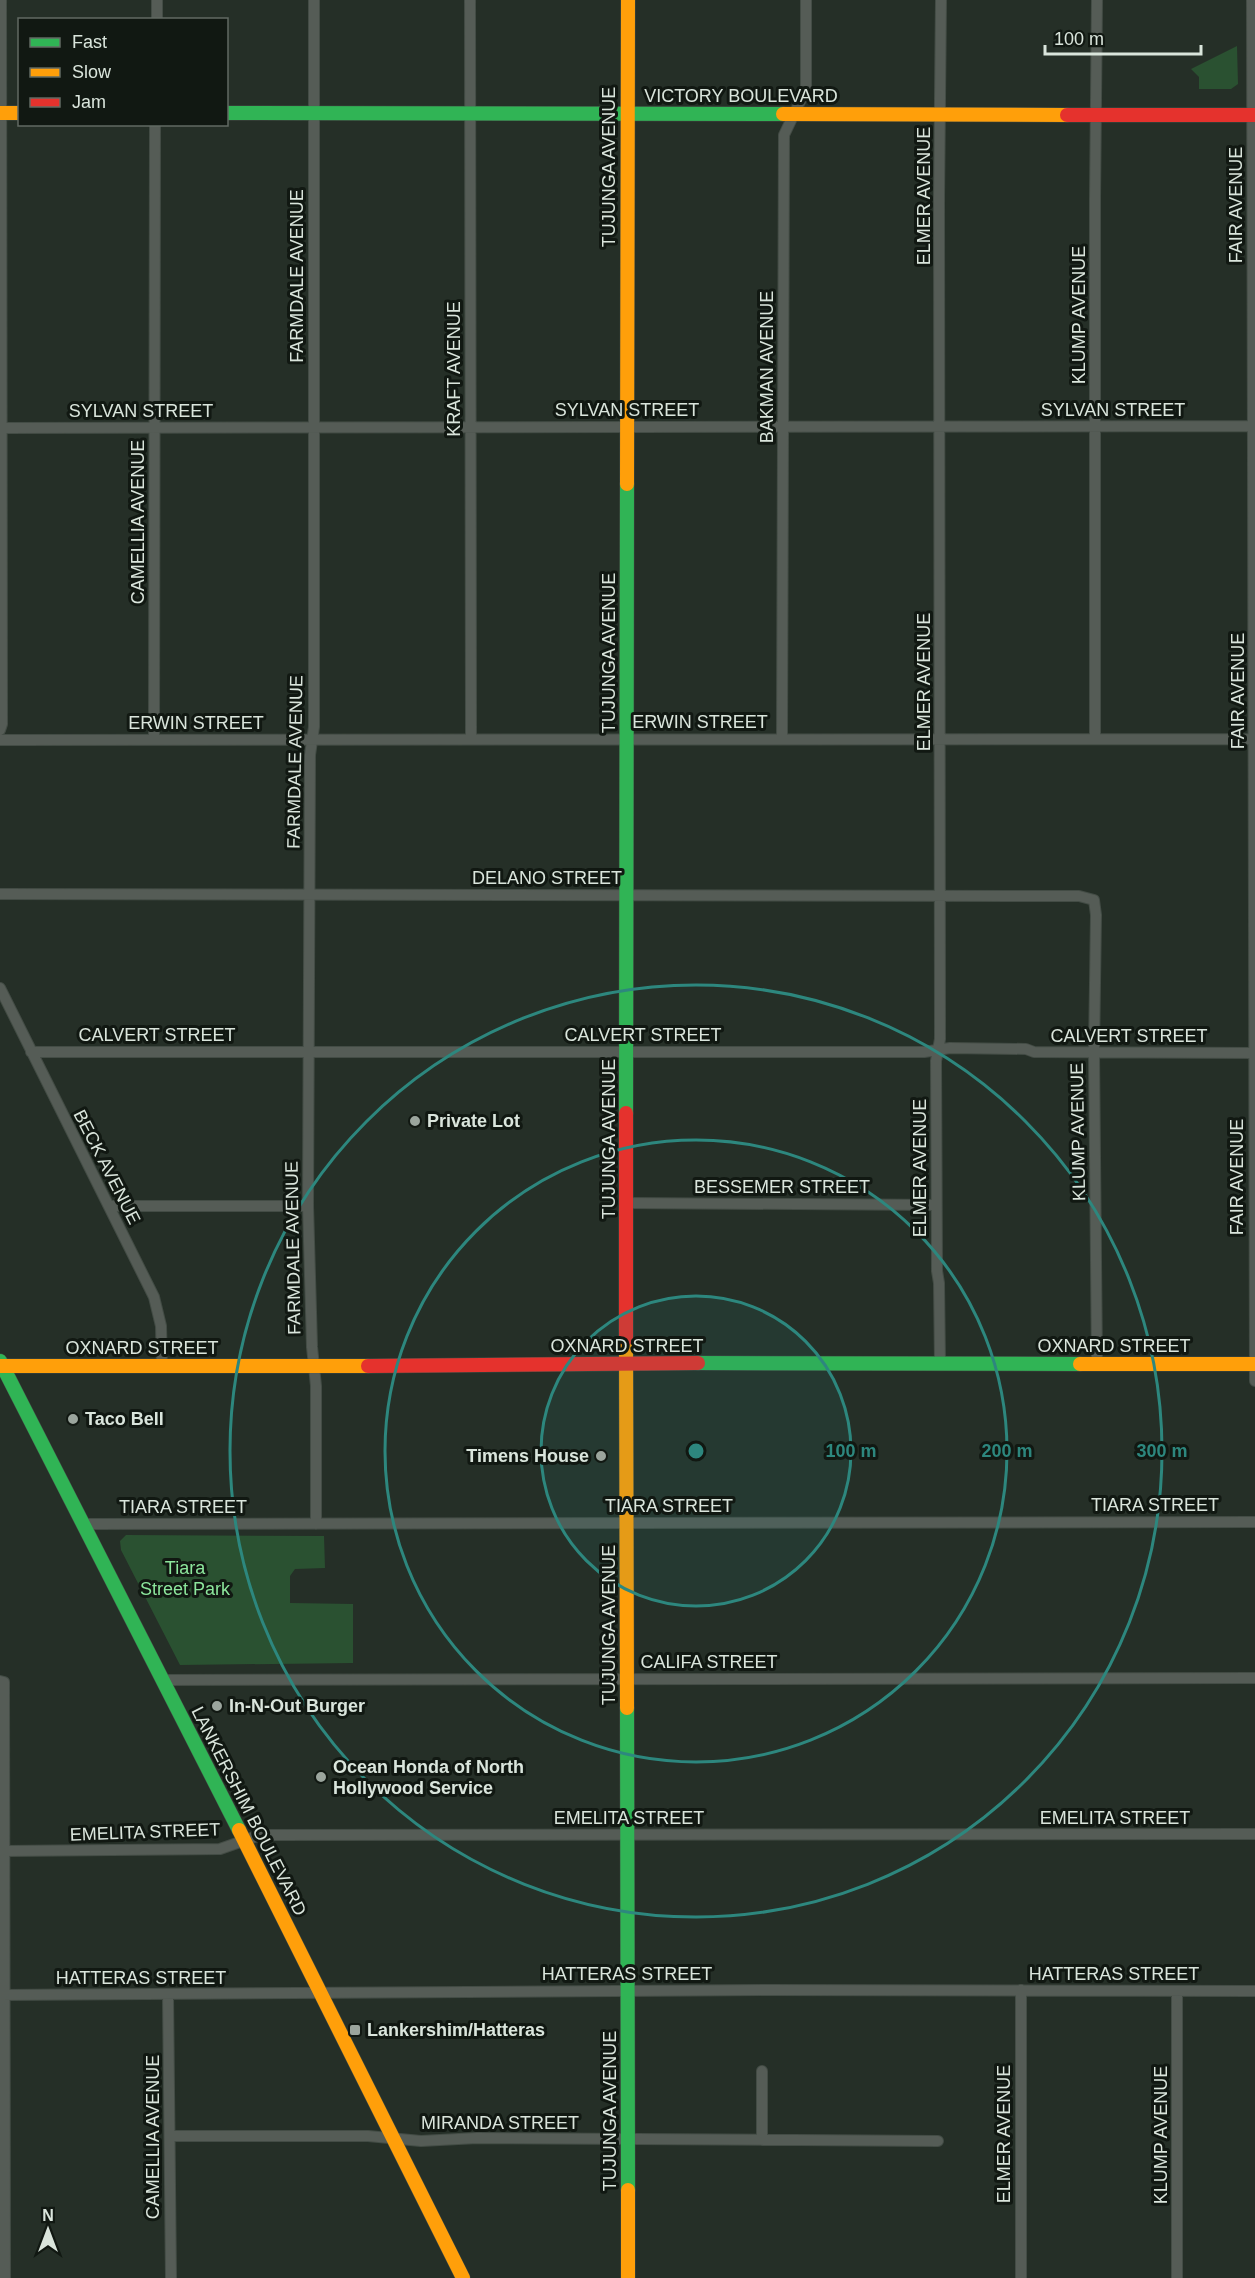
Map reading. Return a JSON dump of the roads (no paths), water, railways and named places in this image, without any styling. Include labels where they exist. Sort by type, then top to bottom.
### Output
[{"type":"main road","name":"TUJUNGA AVENUE","points":[[627,0],[628,2278]]},
{"type":"main road","points":[[1,113],[18,113]]},
{"type":"main road","name":"VICTORY BOULEVARD","points":[[228,113],[1254,115]]},
{"type":"main road","name":"OXNARD STREET","points":[[1,1364],[313,1366],[626,1363],[1255,1364]]},
{"type":"main road","name":"LANKERSHIM BOULEVARD","points":[[1,1364],[322,1993],[463,2278]]},
{"type":"street","points":[[0,730],[2,713],[1,0]]},
{"type":"street","points":[[157,0],[157,18]]},
{"type":"street","name":"FARMDALE AVENUE","points":[[314,0],[314,727],[310,755],[308,1206],[313,1366],[316,1386],[316,1524]]},
{"type":"street","name":"KRAFT AVENUE","points":[[470,0],[471,738]]},
{"type":"street","name":"BAKMAN AVENUE","points":[[782,739],[784,135],[806,89],[806,0]]},
{"type":"street","name":"ELMER AVENUE","points":[[940,1364],[936,1204],[936,1061],[940,1039],[941,0]]},
{"type":"street","name":"KLUMP AVENUE","points":[[1095,738],[1097,0]]},
{"type":"street","name":"FAIR AVENUE","points":[[1252,0],[1255,1381]]},
{"type":"street","name":"CAMELLIA AVENUE","points":[[154,740],[155,126]]},
{"type":"street","name":"SYLVAN STREET","points":[[1,428],[1254,426]]},
{"type":"street","name":"ERWIN STREET","points":[[0,740],[1095,738],[1255,740]]},
{"type":"street","name":"DELANO STREET","points":[[0,894],[1079,896],[1094,900]]},
{"type":"street","name":"KLUMP AVENUE","points":[[1094,900],[1096,926],[1094,1052],[1097,1364]]},
{"type":"street","name":"BECK AVENUE","points":[[0,988],[154,1297],[161,1326],[162,1366]]},
{"type":"street","name":"CALVERT STREET","points":[[31,1052],[890,1052],[950,1048],[1026,1049],[1034,1052],[1254,1053]]},
{"type":"street","name":"BESSEMER STREET","points":[[627,1203],[936,1204]]},
{"type":"street","points":[[109,1206],[308,1206]]},
{"type":"street","name":"TIARA STREET","points":[[84,1524],[1255,1522]]},
{"type":"street","name":"CALIFA STREET","points":[[163,1680],[1255,1678]]},
{"type":"street","points":[[2,1681],[5,1851],[2,1995],[5,2278]]},
{"type":"street","name":"EMELITA STREET","points":[[5,1851],[220,1849],[260,1835],[1255,1834]]},
{"type":"street","name":"ELMER AVENUE","points":[[1021,1990],[1021,2278]]},
{"type":"street","name":"HATTERAS STREET","points":[[2,1995],[627,1991],[1255,1991]]},
{"type":"street","name":"KLUMP AVENUE","points":[[1177,2278],[1178,1992]]},
{"type":"street","name":"CAMELLIA AVENUE","points":[[168,1995],[171,2278]]},
{"type":"street","points":[[762,2071],[762,2140]]},
{"type":"street","name":"MIRANDA STREET","points":[[170,2136],[392,2138],[421,2141],[477,2138],[938,2140]]},
{"type":"place","name":"Private Lot","points":[[415,1121]]},
{"type":"place","name":"Taco Bell","points":[[73,1419]]},
{"type":"place","name":"Timens House","points":[[601,1456]]},
{"type":"place","name":"In-N-Out Burger","points":[[217,1706]]},
{"type":"place","name":"Ocean Honda of North Hollywood Service","points":[[321,1777]]},
{"type":"place","name":"Lankershim/Hatteras","points":[[355,2030]]},
{"type":"park label","name":"Tiara Street Park","points":[[185,1578]]}]
